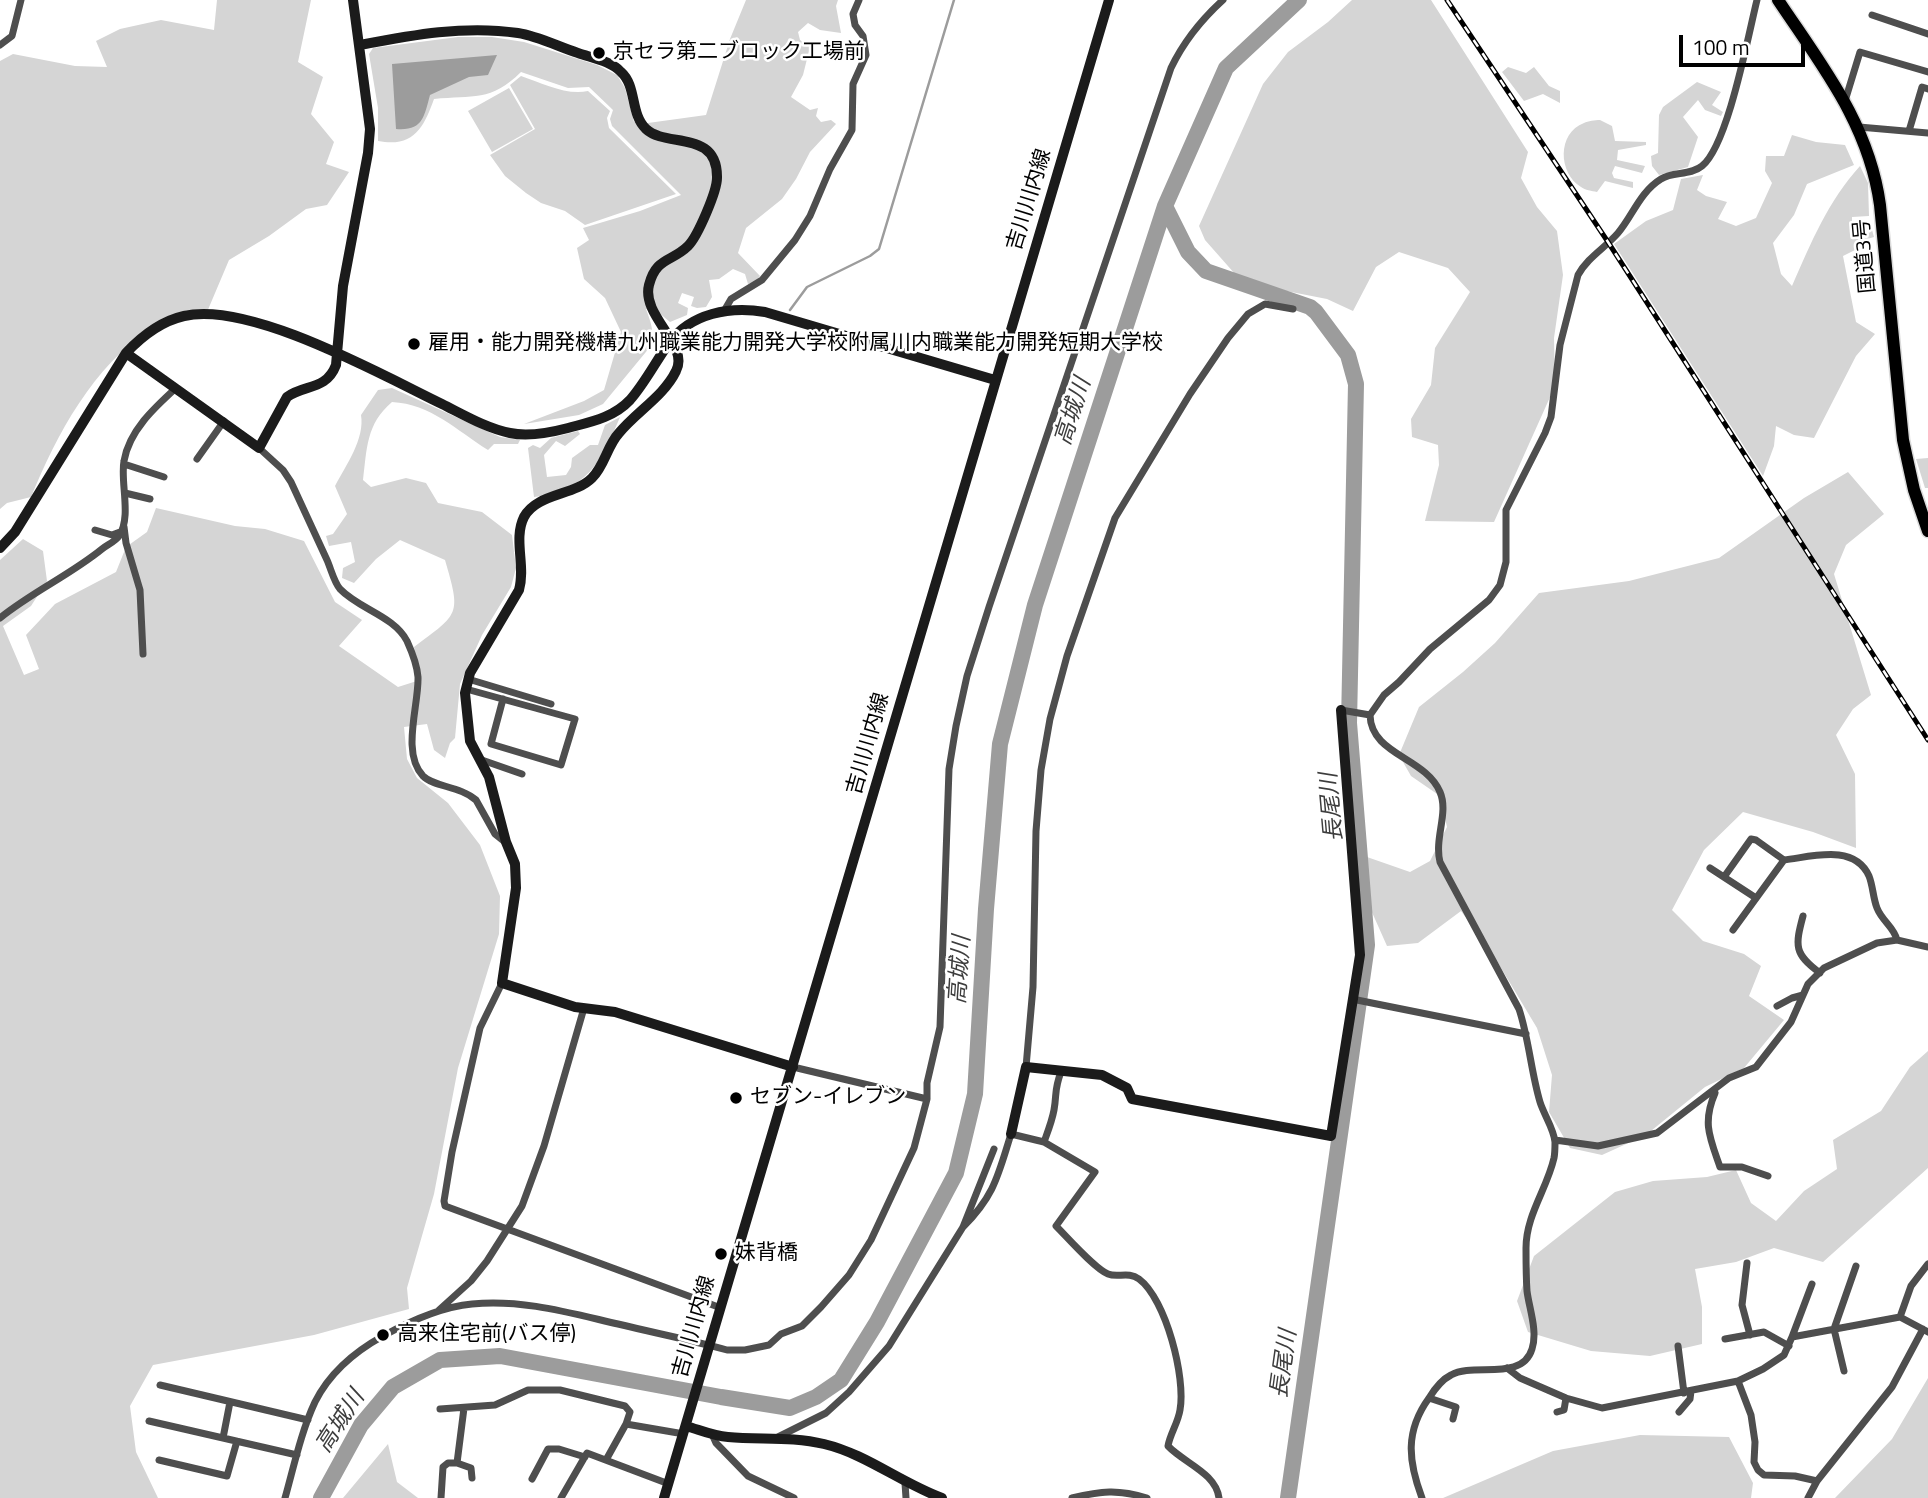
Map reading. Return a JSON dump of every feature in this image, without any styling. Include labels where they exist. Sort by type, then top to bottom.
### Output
[{"type":"highway","name":"国道3号","points":[[1778,0],[1845,100],[1859,127],[1875,172],[1903,440],[1913,490],[1928,531]]},
{"type":"street","points":[[0,45],[12,36],[21,0]]},
{"type":"street","points":[[259,448],[287,397],[321,384],[334,372],[343,286],[370,129],[353,0]]},
{"type":"street","points":[[724,311],[731,299],[762,280],[795,240],[810,216],[830,169],[852,130],[853,84],[866,55],[863,36],[855,25],[853,14],[859,0]]},
{"type":"street","name":"吉川川内線","points":[[664,1498],[1109,0]]},
{"type":"street","points":[[285,1498],[308,1420],[316,1401],[333,1375],[347,1360],[394,1330],[438,1310],[483,1303],[541,1307],[727,1350],[745,1350],[769,1345],[781,1334],[802,1326],[849,1275],[871,1240],[914,1148],[927,1099],[927,1083],[940,1027],[949,769],[967,676],[1171,68],[1195,29],[1223,0]]},
{"type":"street","points":[[1422,1498],[1411,1466],[1411,1444],[1415,1424],[1429,1398],[1451,1375],[1520,1364],[1532,1349],[1534,1337],[1527,1289],[1527,1236],[1532,1212],[1553,1159],[1555,1140],[1538,1095],[1526,1034],[1512,995],[1440,862],[1437,842],[1443,811],[1441,793],[1417,765],[1381,742],[1373,732],[1370,715],[1384,695],[1430,649],[1489,600],[1500,585],[1506,562],[1506,510],[1551,416],[1560,345],[1578,275],[1583,266],[1618,233],[1653,185],[1667,176],[1703,166],[1711,154],[1733,102],[1756,0]]},
{"type":"street","points":[[1872,15],[1928,34]]},
{"type":"street","points":[[360,45],[450,31],[485,30],[521,34],[616,67],[628,81],[639,119],[646,129],[665,137],[690,141],[704,149],[715,164],[715,188],[692,242],[683,251],[658,265],[653,271],[648,290],[653,313],[671,340],[677,355],[678,368],[664,388],[617,434],[607,457],[591,479],[580,487],[534,506],[523,519],[520,534],[522,574],[519,590],[470,673],[467,684],[470,741],[489,777],[517,874],[502,983],[480,1028],[452,1152],[444,1202],[445,1206],[721,1308]]},
{"type":"street","points":[[1845,100],[1860,52],[1928,72]]},
{"type":"street","points":[[1909,131],[1922,87],[1928,89]]},
{"type":"street","points":[[1859,127],[1928,133]]},
{"type":"street","points":[[778,1437],[826,1413],[849,1392],[889,1346],[963,1227],[989,1197],[998,1178],[1012,1134],[1026,1067],[1033,987],[1037,820],[1044,745],[1067,656],[1104,546],[1122,507],[1190,394],[1228,338],[1248,314],[1265,304],[1293,309]]},
{"type":"street","points":[[0,548],[15,533],[126,353],[166,323],[182,316],[227,315],[253,321],[337,354],[483,424],[513,433],[553,432],[599,420],[613,413],[629,400],[671,340],[689,325],[724,311],[750,309],[765,312],[995,380]]},
{"type":"street","points":[[126,353],[224,421],[283,470],[341,590],[386,621],[405,638],[412,653],[418,675],[412,734],[414,759],[419,770],[428,779],[461,789],[471,795],[495,834],[506,842]]},
{"type":"street","points":[[143,654],[140,590],[123,523],[124,464],[138,428],[151,410],[176,388]]},
{"type":"street","points":[[197,459],[224,421]]},
{"type":"street","points":[[124,464],[164,477]]},
{"type":"street","points":[[125,493],[150,499]]},
{"type":"street","points":[[0,618],[19,602],[93,556],[119,536],[123,523]]},
{"type":"street","points":[[95,530],[112,535],[120,532]]},
{"type":"street","points":[[467,684],[503,699],[575,719],[561,765],[491,744],[503,699]]},
{"type":"street","points":[[467,684],[551,704]]},
{"type":"street","points":[[1026,1067],[1102,1075],[1127,1088],[1132,1099],[1331,1136],[1357,1000],[1360,955],[1343,710],[1370,715]]},
{"type":"street","points":[[478,758],[522,774]]},
{"type":"street","points":[[1724,877],[1751,839],[1783,860],[1838,854],[1857,861],[1869,876],[1880,915],[1895,930],[1897,940]]},
{"type":"street","points":[[1733,930],[1783,860]]},
{"type":"street","points":[[1710,868],[1756,898]]},
{"type":"street","points":[[1803,916],[1797,933],[1797,948],[1805,962],[1820,973]]},
{"type":"street","points":[[1555,1140],[1598,1146],[1657,1133],[1729,1078],[1756,1067],[1791,1022],[1808,984],[1820,973],[1877,943],[1897,940],[1928,947]]},
{"type":"street","points":[[502,983],[542,998],[615,1012],[793,1067],[927,1099]]},
{"type":"street","points":[[1777,1006],[1803,995]]},
{"type":"street","points":[[1357,1000],[1526,1034]]},
{"type":"street","points":[[438,1310],[471,1280],[522,1206],[544,1146],[584,1008]]},
{"type":"street","points":[[1044,1142],[1051,1124],[1054,1094],[1061,1072]]},
{"type":"street","points":[[1716,1089],[1707,1127],[1720,1167],[1742,1167],[1768,1176]]},
{"type":"street","points":[[1012,1134],[1044,1142],[1095,1172],[1056,1226],[1102,1270],[1114,1275],[1131,1275],[1146,1286],[1172,1339],[1181,1378],[1180,1408],[1168,1446],[1179,1458],[1212,1479],[1218,1488],[1219,1498]]},
{"type":"street","points":[[963,1227],[994,1149]]},
{"type":"street","points":[[1747,1263],[1742,1305],[1749,1335]]},
{"type":"street","points":[[1900,1317],[1911,1286],[1928,1264]]},
{"type":"street","points":[[1844,1371],[1834,1329],[1856,1266]]},
{"type":"street","points":[[1507,1368],[1520,1378],[1566,1398],[1602,1408],[1738,1381],[1784,1355],[1812,1284]]},
{"type":"street","points":[[1792,1336],[1900,1317],[1925,1331],[1892,1387],[1817,1481],[1808,1498]]},
{"type":"street","points":[[1725,1339],[1764,1332],[1789,1346]]},
{"type":"street","points":[[1678,1346],[1690,1399],[1679,1412]]},
{"type":"street","points":[[1738,1381],[1751,1415],[1755,1442],[1754,1462],[1758,1470],[1764,1475],[1795,1476],[1817,1481]]},
{"type":"street","points":[[160,1385],[308,1420]]},
{"type":"street","points":[[440,1409],[495,1405],[528,1390],[560,1390],[625,1406],[630,1412],[626,1424],[606,1460]]},
{"type":"street","points":[[1429,1398],[1456,1407],[1453,1419]]},
{"type":"street","points":[[1566,1398],[1560,1411],[1566,1420]]},
{"type":"street","points":[[223,1438],[230,1402]]},
{"type":"street","points":[[457,1463],[464,1408]]},
{"type":"street","points":[[149,1421],[297,1455]]},
{"type":"street","points":[[626,1424],[725,1437],[778,1437],[825,1444],[853,1454],[905,1483],[942,1498]]},
{"type":"street","points":[[712,1434],[716,1443],[747,1476],[794,1498]]},
{"type":"street","points":[[159,1460],[228,1476],[237,1441]]},
{"type":"street","points":[[532,1479],[548,1449],[585,1457]]},
{"type":"street","points":[[561,1498],[587,1453],[669,1484]]},
{"type":"street","points":[[441,1498],[443,1467],[448,1463],[471,1468],[472,1478]]},
{"type":"street","points":[[905,1483],[906,1498]]},
{"type":"street","points":[[1072,1498],[1108,1490],[1147,1498]]},
{"type":"shaded area","points":[[217,0],[311,0],[298,62],[323,77],[311,114],[334,142],[326,164],[349,172],[327,205],[306,209],[229,260],[207,312],[191,310],[170,316],[131,344],[112,362],[79,403],[65,426],[31,497],[7,503],[0,509],[0,61],[13,54],[75,66],[107,67],[96,41],[120,29],[161,20],[214,30]]},
{"type":"shaded area","points":[[746,0],[838,0],[836,6],[841,33],[820,30],[808,23],[798,32],[800,40],[810,47],[803,75],[791,97],[810,110],[818,108],[816,116],[821,122],[831,120],[836,124],[810,152],[782,199],[746,228],[738,253],[760,276],[755,282],[748,284],[745,274],[733,269],[719,279],[709,280],[712,297],[706,307],[691,306],[694,297],[682,293],[678,303],[688,308],[687,315],[670,322],[658,312],[646,309],[652,332],[650,347],[603,404],[579,415],[524,424],[584,401],[604,390],[621,332],[605,298],[584,279],[577,248],[589,240],[583,228],[681,195],[612,126],[610,119],[613,110],[589,87],[568,88],[521,72],[491,93],[434,99],[416,133],[401,141],[378,141],[378,108],[369,54],[373,48],[458,37],[492,37],[524,42],[597,65],[617,75],[625,88],[634,122],[648,123],[706,115],[730,39]]},
{"type":"shaded area","points":[[1352,0],[1431,0],[1528,152],[1521,178],[1537,207],[1557,231],[1563,275],[1554,338],[1555,386],[1494,522],[1425,521],[1439,465],[1438,445],[1412,437],[1411,419],[1431,385],[1435,348],[1470,292],[1448,268],[1399,252],[1376,267],[1353,311],[1327,299],[1276,289],[1235,274],[1205,240],[1199,226],[1263,84],[1288,52]]},
{"type":"shaded area","points":[[497,55],[488,75],[469,77],[430,95],[424,116],[417,125],[396,129],[392,64]]},
{"type":"shaded area","points":[[1508,67],[1526,73],[1534,67],[1549,86],[1560,91],[1560,103],[1543,94],[1524,101],[1502,72]]},
{"type":"shaded area","points":[[521,76],[563,90],[588,91],[610,111],[607,118],[609,128],[676,194],[585,225],[565,211],[541,203],[526,193],[505,176],[490,155],[535,129],[510,85]]},
{"type":"shaded area","points":[[1697,82],[1721,92],[1712,105],[1723,112],[1721,116],[1705,110],[1698,100],[1683,117],[1698,137],[1688,167],[1659,175],[1652,166],[1651,156],[1658,153],[1659,115],[1663,107]]},
{"type":"shaded area","points":[[509,88],[533,129],[492,152],[468,111]]},
{"type":"shaded area","points":[[1600,120],[1612,126],[1615,141],[1646,142],[1646,145],[1618,150],[1617,160],[1645,166],[1642,173],[1615,166],[1612,173],[1614,178],[1633,182],[1633,188],[1605,181],[1597,192],[1591,191],[1573,181],[1568,173],[1564,154],[1569,135],[1584,123]]},
{"type":"shaded area","points":[[1792,135],[1816,142],[1845,145],[1854,165],[1807,184],[1794,215],[1773,243],[1781,274],[1792,286],[1829,208],[1860,166],[1868,183],[1869,216],[1852,217],[1852,231],[1872,230],[1874,237],[1857,242],[1855,250],[1843,256],[1856,322],[1875,334],[1856,356],[1814,438],[1794,435],[1776,426],[1774,446],[1763,476],[1614,244],[1646,221],[1673,210],[1681,179],[1703,175],[1697,190],[1706,196],[1727,202],[1718,219],[1736,226],[1756,218],[1772,183],[1765,171],[1766,156],[1784,156]]},
{"type":"shaded area","points":[[392,388],[500,437],[520,440],[518,444],[494,444],[488,450],[431,413],[392,402],[383,410],[372,428],[363,480],[371,487],[406,478],[426,483],[438,503],[482,512],[512,535],[516,568],[511,587],[482,635],[460,684],[455,738],[450,743],[445,758],[434,750],[427,724],[404,727],[407,759],[417,778],[448,803],[480,845],[500,896],[499,934],[458,1068],[434,1194],[407,1288],[409,1309],[314,1335],[153,1365],[130,1406],[136,1452],[158,1498],[0,1498],[0,560],[23,539],[43,551],[47,581],[31,606],[3,626],[24,675],[39,669],[26,635],[55,604],[116,572],[126,547],[147,532],[156,508],[235,526],[265,529],[304,541],[335,602],[362,620],[339,646],[398,687],[420,680],[414,647],[440,627],[453,611],[453,592],[445,560],[400,540],[376,559],[354,583],[342,578],[343,568],[355,562],[351,542],[329,546],[326,536],[333,534],[347,514],[335,486],[357,442],[361,415],[378,390]]},
{"type":"shaded area","points":[[620,417],[599,460],[590,472],[567,489],[534,497],[528,448],[533,445],[540,448],[551,438],[578,431],[580,434],[565,446],[556,441],[544,455],[547,477],[566,475],[572,458],[590,445],[598,445],[605,425]]},
{"type":"shaded area","points":[[1928,458],[1928,488],[1925,488],[1916,459]]},
{"type":"shaded area","points":[[1848,472],[1884,514],[1846,545],[1834,574],[1871,695],[1853,709],[1836,735],[1855,774],[1856,848],[1813,832],[1743,812],[1704,850],[1672,910],[1703,941],[1744,954],[1761,966],[1749,996],[1784,1020],[1744,1068],[1705,1087],[1646,1135],[1602,1155],[1570,1148],[1549,1112],[1552,1075],[1537,1028],[1495,958],[1461,911],[1418,943],[1387,946],[1367,901],[1367,857],[1410,872],[1430,861],[1447,827],[1440,796],[1411,776],[1399,755],[1419,707],[1495,643],[1539,593],[1629,581],[1719,558],[1804,498]]},
{"type":"shaded area","points":[[1928,1051],[1928,1168],[1823,1262],[1774,1248],[1736,1262],[1695,1269],[1702,1307],[1702,1344],[1650,1356],[1591,1351],[1528,1332],[1517,1301],[1534,1256],[1615,1192],[1653,1181],[1707,1177],[1736,1170],[1751,1203],[1776,1221],[1804,1191],[1837,1169],[1833,1140],[1881,1111],[1910,1067]]},
{"type":"shaded area","points":[[1928,1378],[1928,1498],[1835,1498],[1892,1439]]},
{"type":"shaded area","points":[[1640,1435],[1729,1437],[1753,1483],[1751,1498],[1443,1498],[1553,1451]]},
{"type":"shaded area","points":[[388,1444],[397,1482],[418,1498],[343,1498]]},
{"type":"waterway","points":[[790,310],[807,287],[879,249],[954,0]]},
{"type":"waterway","name":"高城川","points":[[321,1498],[361,1425],[393,1387],[440,1360],[500,1356],[790,1408],[816,1397],[841,1380],[877,1322],[956,1173],[975,1094],[986,909],[1000,744],[1035,605],[1165,206],[1226,68],[1299,0]]},
{"type":"waterway","name":"長尾川","points":[[1165,206],[1188,252],[1206,271],[1310,307],[1316,312],[1348,355],[1356,384],[1349,723],[1367,945],[1288,1498]]},
{"type":"railway","points":[[1447,0],[1608,242],[1928,740]]},
{"type":"place","name":"京セラ第二ブロック工場前","points":[[599,53]]},
{"type":"place","name":"雇用・能力開発機構九州職業能力開発大学校附属川内職業能力開発短期大学校","points":[[414,344]]},
{"type":"place","name":"セブン-イレブン","points":[[736,1098]]},
{"type":"place","name":"妹背橋","points":[[721,1254]]},
{"type":"place","name":"高来住宅前(バス停)","points":[[383,1335]]}]
